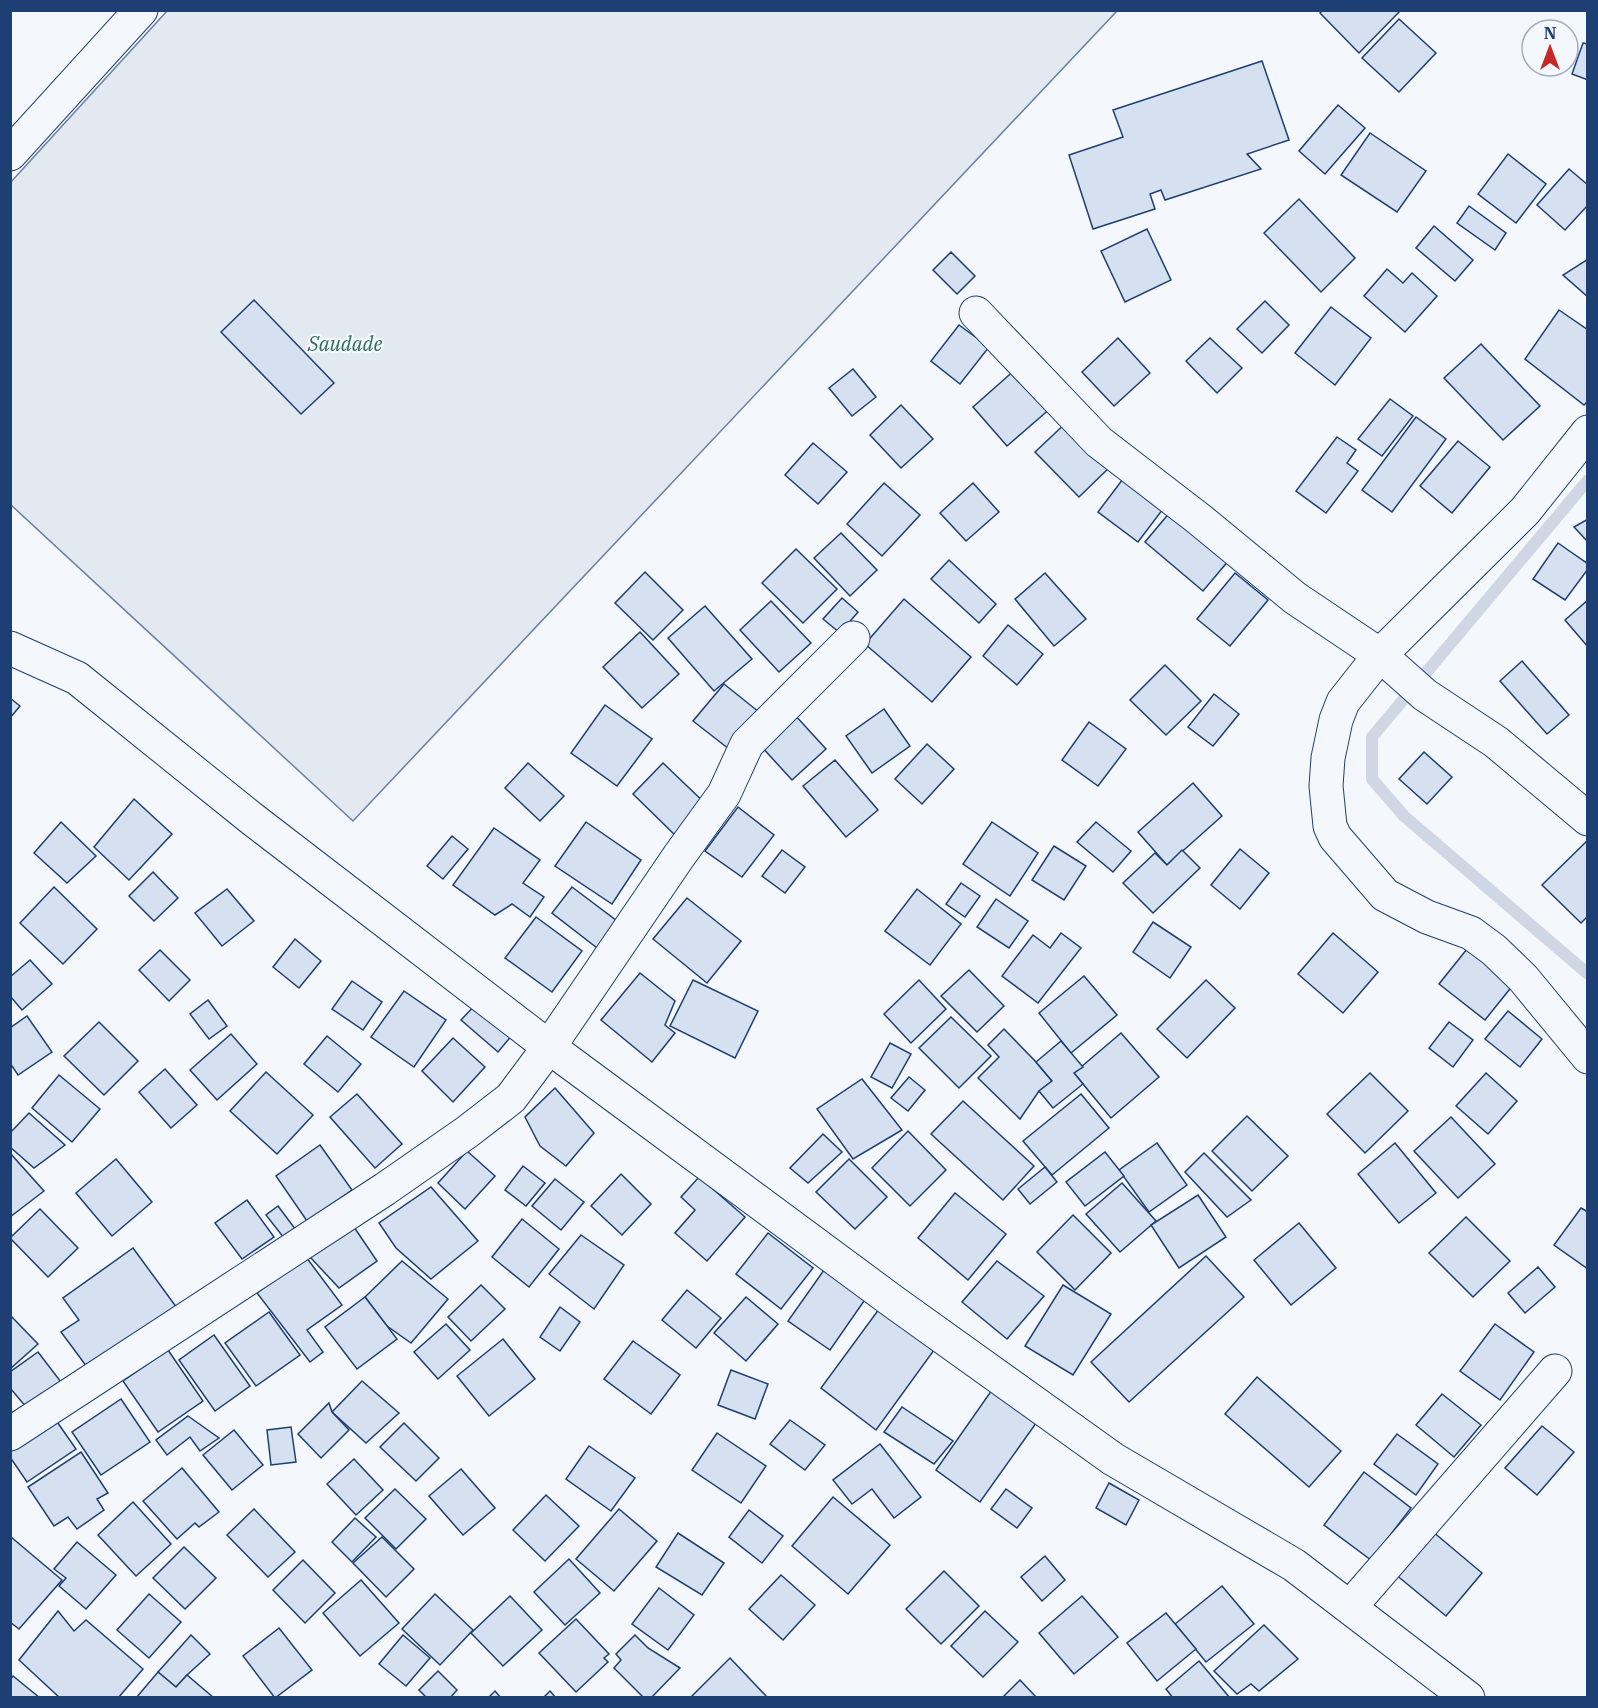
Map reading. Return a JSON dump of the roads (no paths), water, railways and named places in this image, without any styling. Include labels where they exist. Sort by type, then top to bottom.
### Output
[{"type":"street","points":[[10,154],[141,10]]},
{"type":"street","points":[[976,313],[1099,442],[1199,519],[1295,598],[1380,655],[1425,695],[1496,742],[1587,819]]},
{"type":"street","points":[[1587,432],[1525,511],[1380,655],[1343,702],[1336,720],[1328,758],[1326,786],[1330,826],[1335,837],[1385,895],[1427,917],[1471,933],[1494,950],[1523,978],[1587,1057]]},
{"type":"street","points":[[10,1434],[386,1189],[511,1098],[549,1047],[724,794],[747,744],[853,638]]},
{"type":"street","points":[[10,648],[77,678],[251,819],[549,1047],[891,1300],[1113,1459],[1294,1565],[1468,1698]]},
{"type":"street","points":[[1350,1607],[1555,1371]]},
{"type":"waterway","points":[[1588,480],[1372,737],[1372,779],[1404,816],[1588,974]]},
{"type":"park label","name":"Saudade","points":[[345,344]]}]
